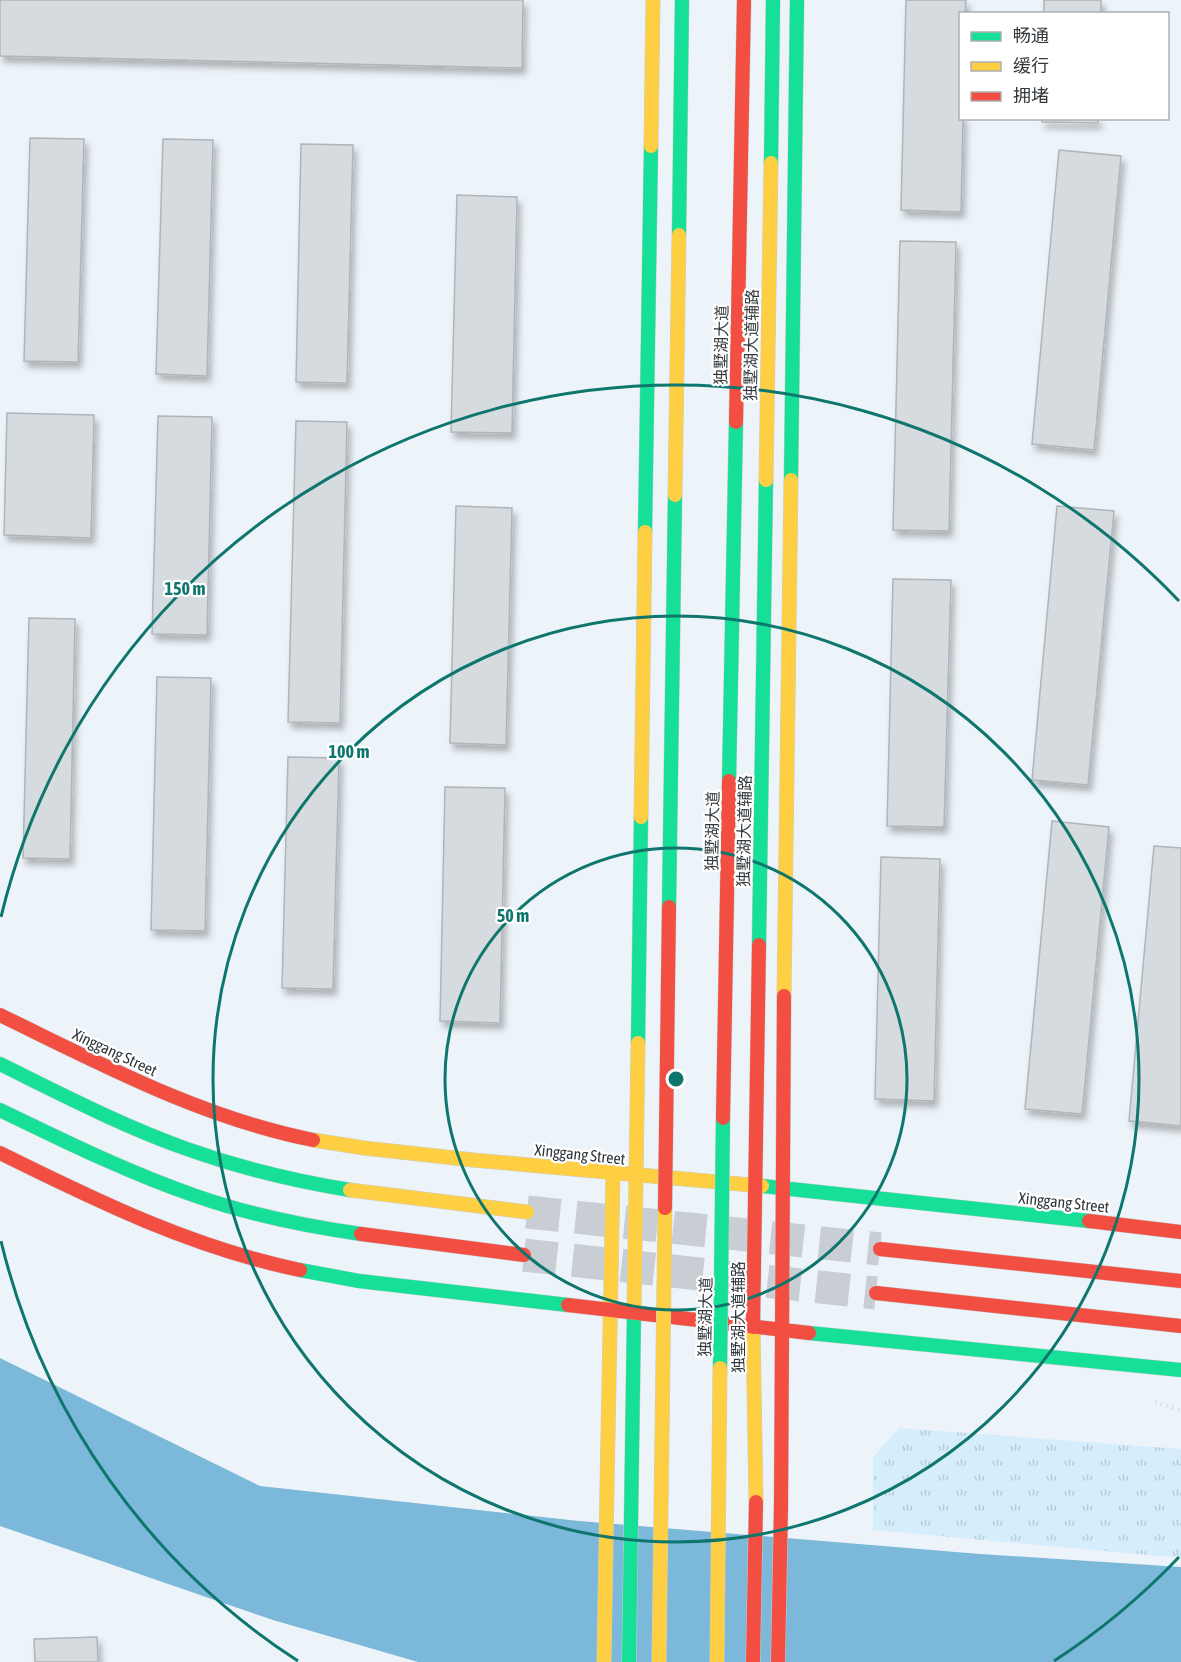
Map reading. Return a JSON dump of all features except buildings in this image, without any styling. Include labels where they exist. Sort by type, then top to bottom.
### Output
[{"type":"main road","points":[[629,1662],[653,0]]},
{"type":"main road","points":[[659,1662],[682,0]]},
{"type":"main road","name":"独墅湖大道","points":[[717,1662],[724,1072],[744,0]]},
{"type":"main road","name":"独墅湖大道辅路","points":[[753,1662],[756,1502],[753,1327],[772,0]]},
{"type":"main road","points":[[778,1662],[797,0]]},
{"type":"main road","name":"Xinggang Street","points":[[0,1015],[123,1075],[184,1101],[255,1126],[324,1143],[612,1174],[783,1187],[1181,1232]]},
{"type":"main road","points":[[0,1064],[99,1112],[178,1146],[245,1167],[368,1192],[527,1212]]},
{"type":"main road","points":[[0,1110],[138,1173],[228,1206],[297,1223],[362,1235],[525,1255]]},
{"type":"main road","points":[[0,1154],[159,1228],[217,1249],[277,1265],[359,1281],[753,1327],[1181,1370]]},
{"type":"main road","points":[[604,1662],[612,1174]]},
{"type":"main road","points":[[880,1249],[1181,1281]]},
{"type":"main road","points":[[876,1293],[1181,1326]]},
{"type":"green space","points":[[899,1428],[1181,1449],[1181,1558],[873,1530],[873,1457]]},
{"type":"water","points":[[0,1358],[260,1486],[579,1521],[980,1554],[1181,1567],[1181,1662],[418,1662],[273,1620],[0,1526]]},
{"type":"tunnel","points":[[527,1212],[880,1249]]},
{"type":"tunnel","points":[[524,1255],[876,1293]]},
{"type":"traffic: fast","points":[[679,235],[682,0]]},
{"type":"traffic: fast","points":[[771,163],[773,0]]},
{"type":"traffic: fast","points":[[791,480],[797,0]]},
{"type":"traffic: fast","points":[[645,532],[651,146]]},
{"type":"traffic: fast","points":[[729,781],[736,422]]},
{"type":"traffic: fast","points":[[759,945],[766,480]]},
{"type":"traffic: fast","points":[[669,907],[675,495]]},
{"type":"traffic: fast","points":[[638,1043],[641,817]]},
{"type":"traffic: fast","points":[[0,1064],[115,1120],[187,1149],[267,1173],[350,1190]]},
{"type":"traffic: fast","points":[[0,1110],[121,1167],[196,1196],[278,1219],[361,1234]]},
{"type":"traffic: fast","points":[[720,1368],[723,1118]]},
{"type":"traffic: fast","points":[[762,1186],[1089,1221]]},
{"type":"traffic: fast","points":[[300,1270],[359,1281],[568,1305]]},
{"type":"traffic: fast","points":[[629,1662],[634,1313]]},
{"type":"traffic: fast","points":[[809,1333],[1181,1370]]},
{"type":"traffic: slow","points":[[651,146],[653,0]]},
{"type":"traffic: slow","points":[[766,480],[771,163]]},
{"type":"traffic: slow","points":[[675,495],[679,235]]},
{"type":"traffic: slow","points":[[784,996],[791,480]]},
{"type":"traffic: slow","points":[[641,817],[645,532]]},
{"type":"traffic: slow","points":[[634,1313],[638,1043]]},
{"type":"traffic: slow","points":[[313,1140],[473,1160],[762,1186]]},
{"type":"traffic: slow","points":[[607,1487],[613,1174]]},
{"type":"traffic: slow","points":[[350,1190],[527,1212]]},
{"type":"traffic: slow","points":[[659,1662],[665,1208]]},
{"type":"traffic: slow","points":[[753,1327],[756,1502]]},
{"type":"traffic: slow","points":[[717,1662],[720,1368]]},
{"type":"traffic: slow","points":[[604,1662],[607,1487]]},
{"type":"traffic: jam","points":[[736,422],[744,0]]},
{"type":"traffic: jam","points":[[723,1118],[729,781]]},
{"type":"traffic: jam","points":[[665,1208],[669,907]]},
{"type":"traffic: jam","points":[[753,1327],[759,945]]},
{"type":"traffic: jam","points":[[781,1506],[784,996]]},
{"type":"traffic: jam","points":[[0,1015],[114,1070],[192,1104],[231,1118],[313,1140]]},
{"type":"traffic: jam","points":[[0,1153],[109,1205],[184,1236],[260,1261],[300,1270]]},
{"type":"traffic: jam","points":[[1089,1221],[1181,1232]]},
{"type":"traffic: jam","points":[[361,1234],[524,1255]]},
{"type":"traffic: jam","points":[[880,1249],[1181,1281]]},
{"type":"traffic: jam","points":[[876,1293],[1181,1326]]},
{"type":"traffic: jam","points":[[568,1305],[809,1333]]},
{"type":"traffic: jam","points":[[753,1662],[756,1502]]},
{"type":"traffic: jam","points":[[778,1662],[781,1506]]}]
